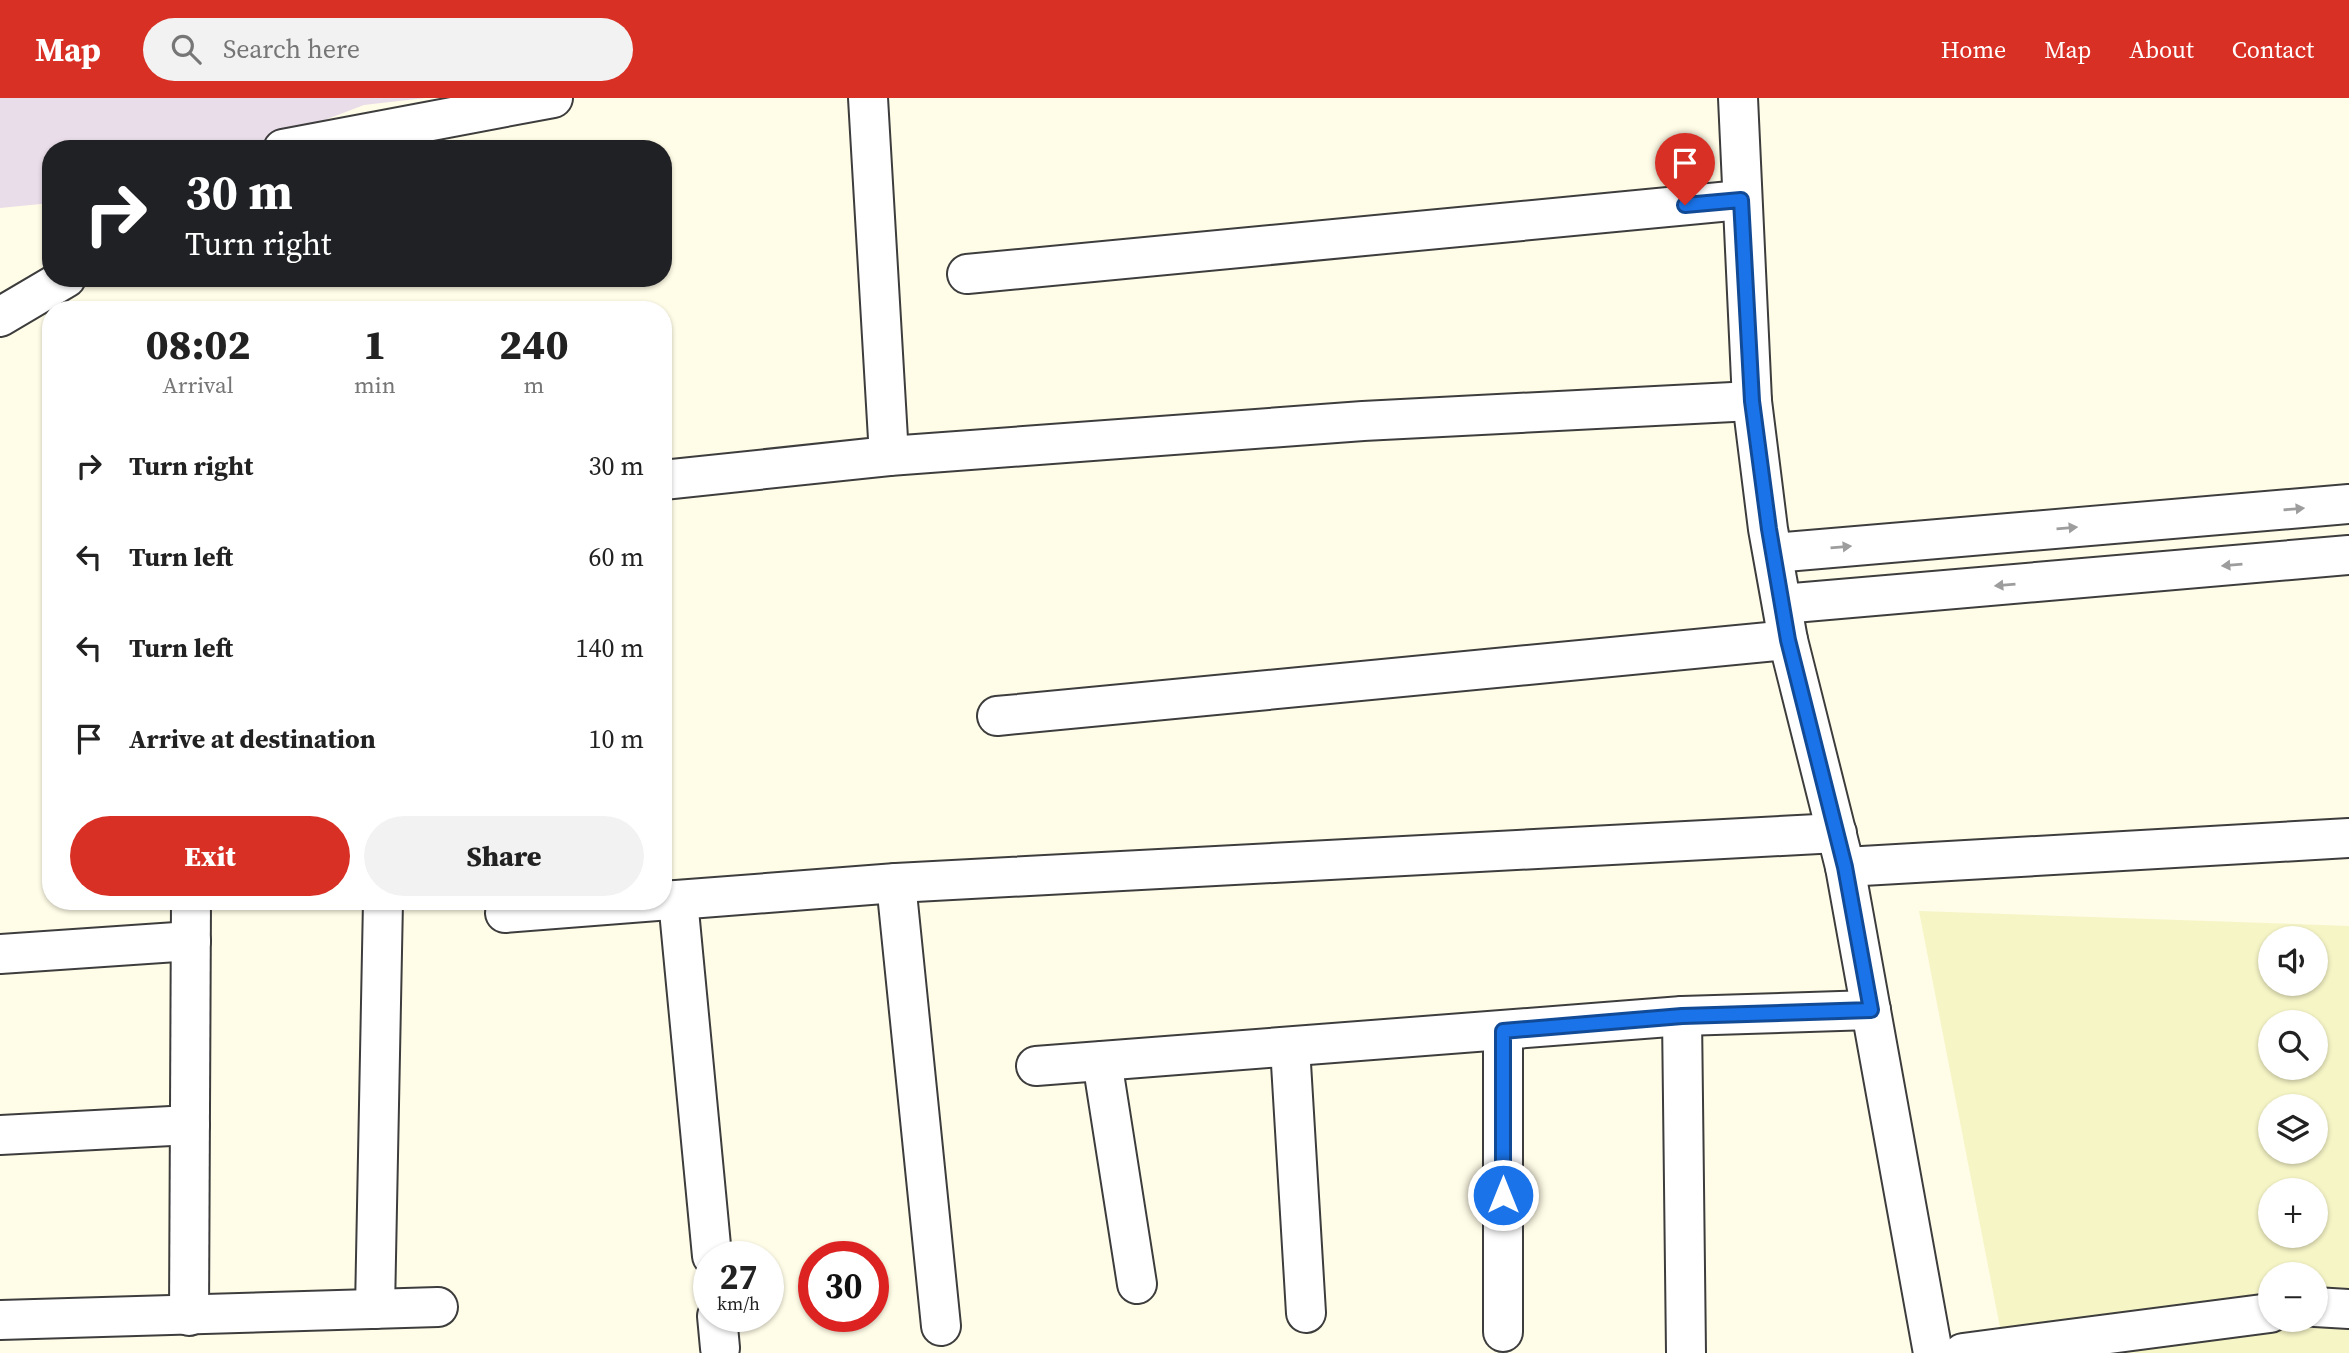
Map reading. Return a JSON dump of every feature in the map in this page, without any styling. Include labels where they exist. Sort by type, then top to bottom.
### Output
[{"type":"street","points":[[331,140],[553,98]]},
{"type":"street","points":[[868,98],[889,456]]},
{"type":"street","points":[[1738,98],[1752,401],[1773,553],[1785,622],[1841,850],[1933,1353]]},
{"type":"street","points":[[967,274],[1741,200]]},
{"type":"street","points":[[0,317],[51,287]]},
{"type":"street","points":[[672,479],[889,456],[1363,421],[1752,401]]},
{"type":"street","points":[[1773,553],[2349,504]]},
{"type":"street","points":[[997,716],[2349,555]]},
{"type":"street","points":[[672,901],[896,883],[1841,850],[2349,838]]},
{"type":"street","points":[[896,883],[941,1326]]},
{"type":"street","points":[[189,1316],[191,910]]},
{"type":"street","points":[[375,1308],[383,910]]},
{"type":"street","points":[[505,913],[545,910]]},
{"type":"street","points":[[667,910],[710,1241]]},
{"type":"street","points":[[0,954],[191,941]]},
{"type":"street","points":[[1036,1066],[1682,1016],[1871,1010]]},
{"type":"street","points":[[1682,1016],[1686,1353]]},
{"type":"street","points":[[1503,1031],[1503,1332]]},
{"type":"street","points":[[1290,1047],[1306,1313]]},
{"type":"street","points":[[1102,1061],[1137,1284]]},
{"type":"street","points":[[0,1135],[190,1125]]},
{"type":"street","points":[[0,1320],[438,1307]]},
{"type":"street","points":[[2328,1308],[2349,1309]]},
{"type":"street","points":[[1963,1353],[2258,1315]]},
{"type":"shaded area","points":[[0,98],[425,98],[364,105],[273,140],[42,140],[42,204],[0,208]]},
{"type":"green space","points":[[1919,911],[2349,926],[2349,1353],[2005,1353]]},
{"type":"route","points":[[1503,1195],[1503,1031],[1682,1016],[1871,1010],[1845,867],[1788,640],[1769,529],[1752,401],[1741,200],[1685,205]]}]
